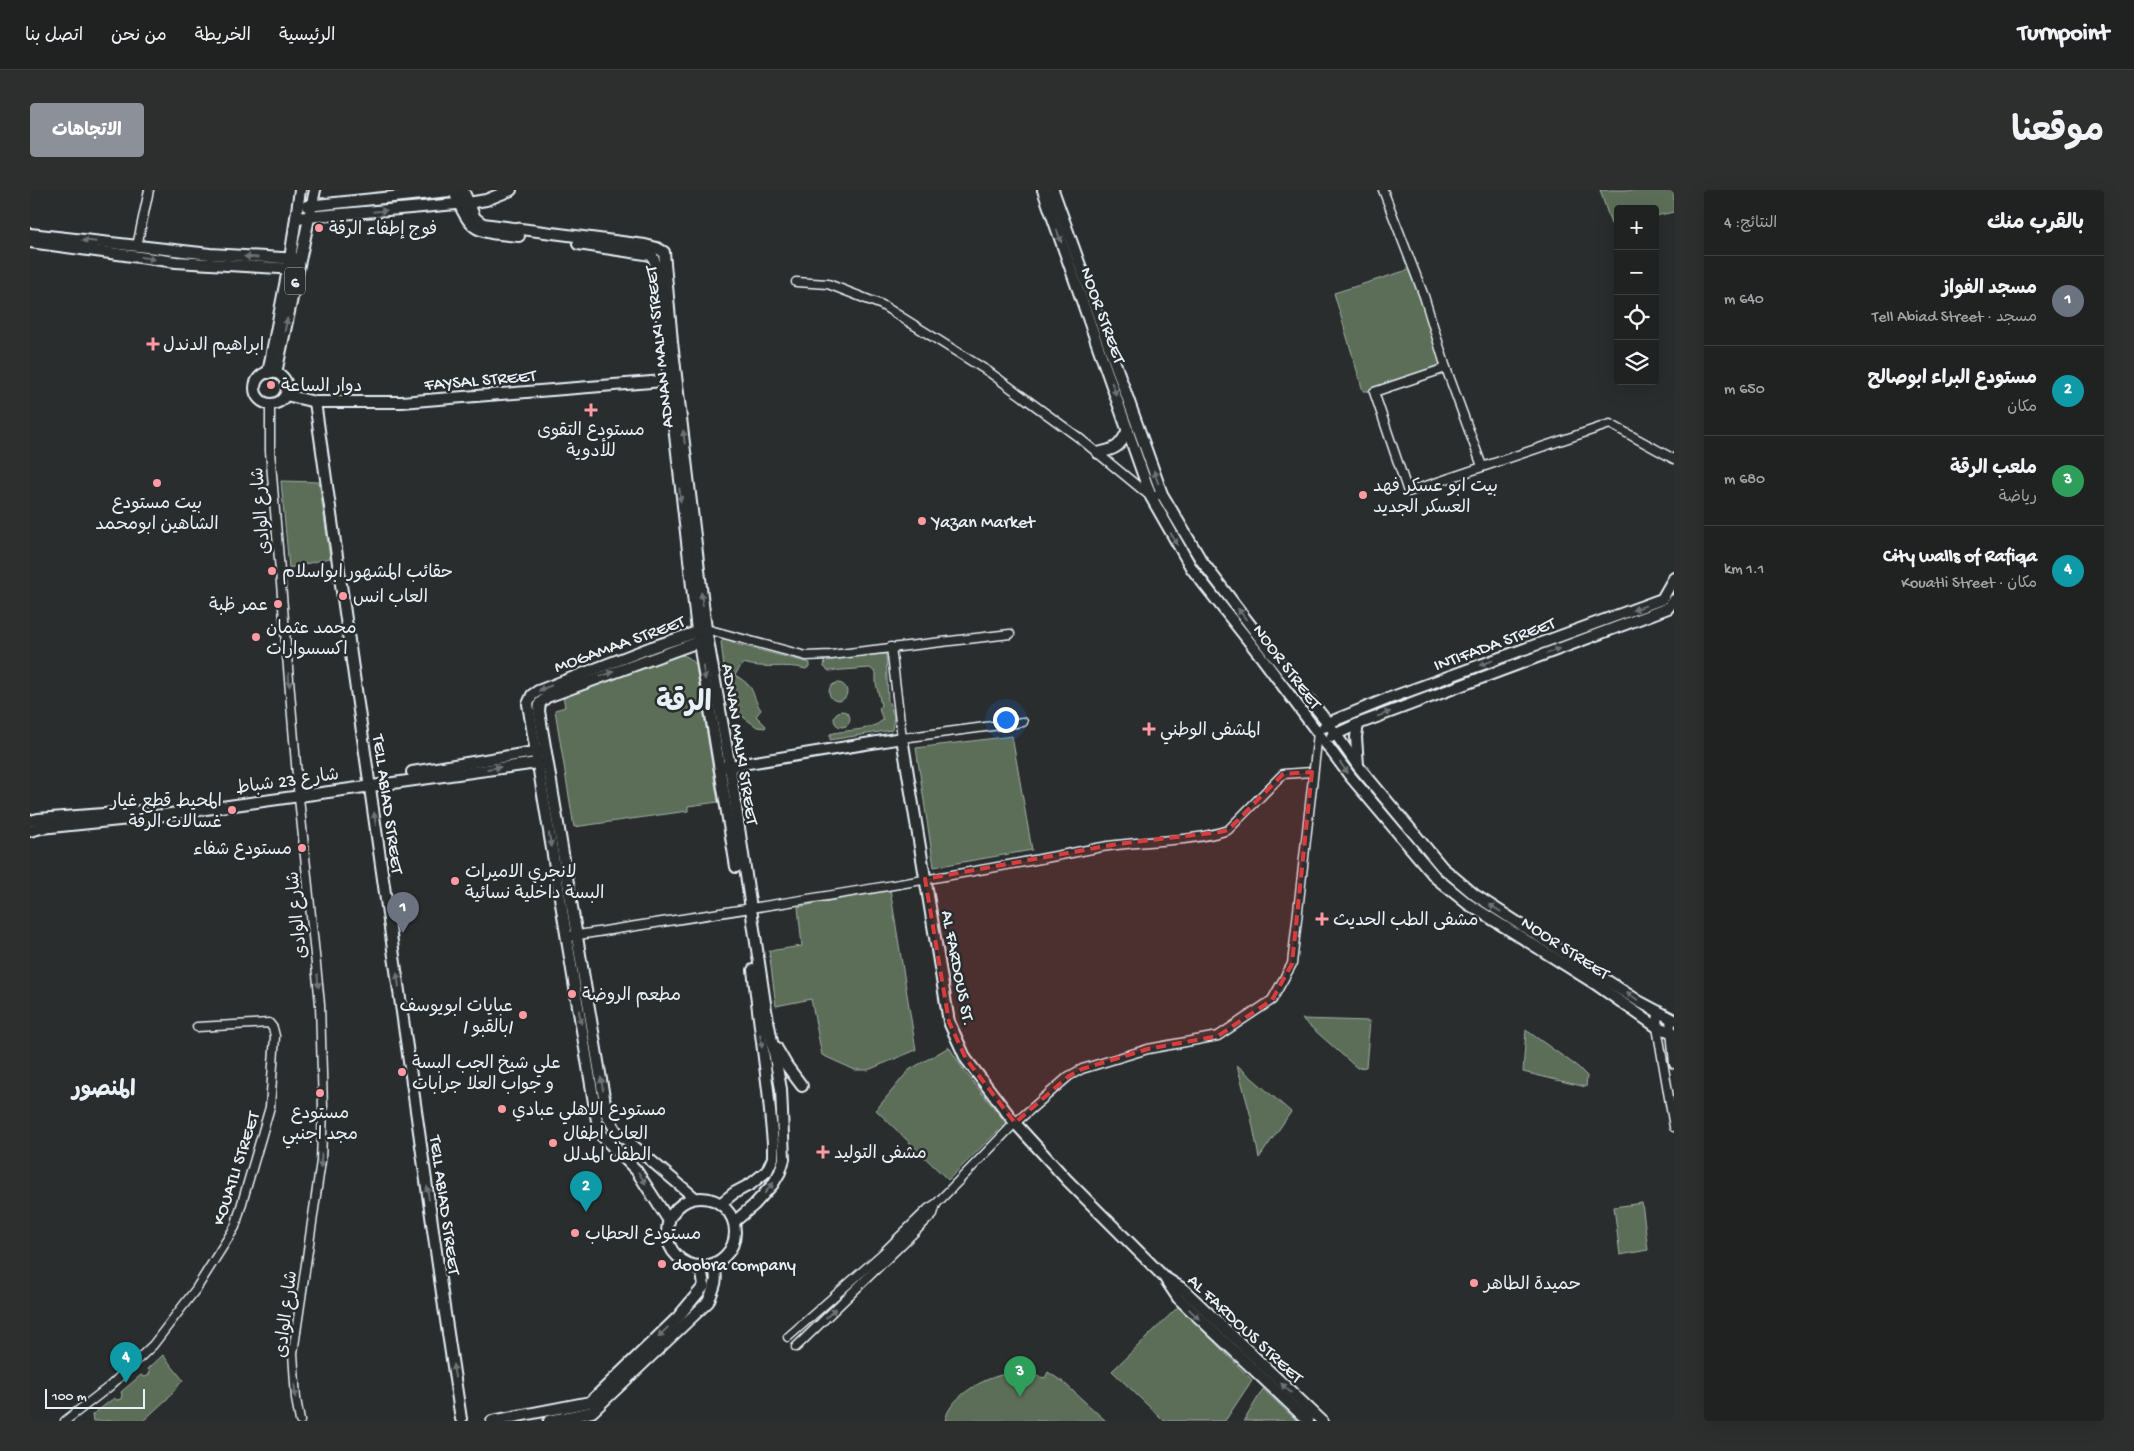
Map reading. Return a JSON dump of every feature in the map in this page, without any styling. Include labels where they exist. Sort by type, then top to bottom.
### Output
[{"type":"main road","name":"6","points":[[294,264],[300,190]]},
{"type":"main road","name":"6","points":[[272,373],[294,264],[310,217],[315,190]]},
{"type":"main road","points":[[297,212],[312,206],[461,190],[464,204]]},
{"type":"main road","points":[[297,212],[310,217],[464,204],[486,200],[511,190]]},
{"type":"main road","name":"NOOR STREET","points":[[1043,190],[1151,497],[1328,723],[1358,766],[1442,867],[1475,895],[1658,1012],[1672,1019]]},
{"type":"main road","name":"NOOR STREET","points":[[1053,190],[1162,494],[1165,513],[1192,569],[1318,733],[1320,745],[1350,776],[1436,878],[1468,904],[1594,983],[1657,1027],[1672,1032]]},
{"type":"main road","points":[[454,191],[464,204]]},
{"type":"main road","name":"ADNAN MALKI STREET","points":[[464,204],[475,218],[483,224],[491,226],[645,245],[664,252],[673,380]]},
{"type":"main road","name":"ADNAN MALKI STREET","points":[[464,204],[470,224],[477,230],[487,234],[541,239],[652,255],[656,265],[673,380],[703,635],[747,910],[773,1143],[773,1158],[767,1171],[720,1204]]},
{"type":"main road","points":[[30,234],[294,264]]},
{"type":"main road","points":[[30,242],[176,262],[294,264]]},
{"type":"main road","points":[[272,373],[286,382],[286,394],[282,400],[270,404],[259,399],[255,384],[258,379],[272,373]]},
{"type":"main road","name":"FAYSAL STREET","points":[[286,394],[315,402],[402,402],[673,380]]},
{"type":"main road","name":"TELL ABIAD STREET","points":[[315,402],[444,1307],[463,1420]]},
{"type":"main road","points":[[1098,453],[1113,449],[1122,444],[1128,430]]},
{"type":"main road","name":"INTIFADA STREET","points":[[1318,733],[1328,723],[1387,699],[1662,599],[1674,578]]},
{"type":"main road","name":"INTIFADA STREET","points":[[1320,745],[1335,733],[1668,608],[1674,600]]},
{"type":"main road","name":"MOGAMAA STREET","points":[[694,1198],[616,1131],[607,1115],[577,935],[543,762],[539,711],[540,703],[547,697],[703,635]]},
{"type":"main road","points":[[1358,724],[1356,737],[1358,766]]},
{"type":"main road","points":[[725,767],[902,738]]},
{"type":"main road","name":"AL FARDOUS ST.","points":[[902,738],[949,1022],[966,1059],[1016,1123],[1067,1180],[1164,1277]]},
{"type":"main road","name":"شارع 23 شباط","points":[[30,831],[41,828],[149,817],[370,781],[541,750]]},
{"type":"main road","name":"MOGAMAA STREET","points":[[543,762],[566,937],[600,1133],[636,1170],[668,1221]]},
{"type":"main road","name":"شارع 23 شباط","points":[[370,781],[543,762]]},
{"type":"main road","name":"شارع 23 شباط","points":[[30,821],[149,810],[299,792]]},
{"type":"main road","name":"ADNAN MALKI STREET","points":[[734,1222],[754,1205],[773,1184],[780,1172],[784,1159],[781,1089],[747,910]]},
{"type":"main road","points":[[772,1038],[787,1066],[802,1086]]},
{"type":"main road","points":[[550,1421],[592,1412],[682,1320],[704,1286],[702,1273],[677,1257],[671,1249],[667,1240],[668,1221],[679,1206],[694,1198],[712,1200],[726,1209],[734,1222],[735,1240],[726,1256],[711,1265],[695,1267]]},
{"type":"main road","points":[[492,1421],[590,1402],[682,1320],[708,1302],[716,1283],[715,1270],[711,1265]]},
{"type":"main road","name":"AL FARDOUS STREET","points":[[1164,1277],[1178,1298],[1308,1421]]},
{"type":"main road","name":"AL FARDOUS STREET","points":[[1164,1277],[1183,1289],[1322,1421]]},
{"type":"street","points":[[137,246],[149,190]]},
{"type":"street","points":[[1383,190],[1424,296],[1446,368],[1482,466]]},
{"type":"street","points":[[796,282],[828,284],[882,304],[989,372],[1098,453],[1151,497],[1162,494]]},
{"type":"street","points":[[1446,368],[1374,392],[1408,492],[1610,424],[1674,459]]},
{"type":"street","name":"شارع الوادى","points":[[270,404],[272,477],[299,792],[320,1004],[323,1108],[319,1182],[293,1352],[296,1399],[300,1421]]},
{"type":"street","name":"MOGAMAA STREET","points":[[703,635],[721,634],[806,656],[831,655],[891,647]]},
{"type":"street","points":[[1010,634],[891,647],[902,738],[1023,722]]},
{"type":"street","points":[[788,1337],[882,1254],[928,1209],[936,1204],[1016,1123],[1068,1076],[1082,1069],[1148,1050],[1218,1036],[1272,1000],[1292,964],[1312,772],[1320,745]]},
{"type":"street","points":[[566,937],[747,910],[1117,844],[1220,832],[1228,830],[1283,774],[1312,772]]},
{"type":"street","points":[[1658,1012],[1657,1027],[1674,1127]]},
{"type":"street","points":[[1672,1019],[1674,1064]]},
{"type":"street","name":"KOUATLI STREET","points":[[66,1421],[110,1386],[153,1345],[196,1289],[235,1227],[270,1107],[275,1036],[273,1028],[269,1023],[197,1027]]},
{"type":"street","points":[[796,1347],[933,1214],[936,1204]]},
{"type":"highlighted area","points":[[1312,772],[1292,964],[1272,1000],[1218,1036],[1148,1049],[1082,1069],[1069,1076],[1015,1123],[966,1059],[949,1022],[925,879],[1117,844],[1228,830],[1283,774]]},
{"type":"green space","points":[[1600,190],[1674,190],[1674,212],[1659,215],[1659,205],[1614,205],[1614,224],[1611,224]]},
{"type":"green space","points":[[1411,269],[1444,366],[1373,391],[1363,391],[1334,293]]},
{"type":"green space","points":[[281,481],[319,482],[330,558],[289,568]]},
{"type":"green space","points":[[726,638],[736,644],[810,663],[810,666],[806,669],[743,663],[735,675],[750,687],[761,710],[756,716],[766,726],[765,728],[757,727],[739,714],[731,702],[725,677],[721,642]]},
{"type":"green space","points":[[886,654],[888,700],[894,716],[892,730],[830,740],[830,734],[872,727],[883,720],[879,709],[881,705],[876,683],[876,673],[870,668],[829,671],[824,667],[825,659]]},
{"type":"green space","points":[[677,655],[688,657],[696,665],[718,802],[688,806],[688,811],[574,827],[555,710],[565,707],[563,696]]},
{"type":"green space","points":[[838,683],[844,686],[847,692],[844,698],[838,701],[832,698],[829,692],[832,686]]},
{"type":"green space","points":[[839,711],[845,711],[850,716],[848,725],[839,727],[834,722],[834,716]]},
{"type":"green space","points":[[1012,736],[1032,850],[934,867],[916,748]]},
{"type":"green space","points":[[890,889],[916,1050],[868,1070],[855,1070],[822,1055],[811,999],[776,1006],[769,951],[802,946],[798,907]]},
{"type":"green space","points":[[1302,1019],[1370,1021],[1366,1067],[1357,1068]]},
{"type":"green space","points":[[1526,1030],[1578,1067],[1587,1076],[1586,1087],[1523,1072]]},
{"type":"green space","points":[[949,1047],[965,1072],[1006,1123],[948,1180],[876,1110],[909,1070]]},
{"type":"green space","points":[[1237,1065],[1291,1112],[1259,1158],[1251,1117]]},
{"type":"green space","points":[[1642,1203],[1648,1250],[1620,1255],[1614,1207]]},
{"type":"green space","points":[[1179,1306],[1252,1380],[1225,1421],[1164,1421],[1112,1371]]},
{"type":"green space","points":[[163,1355],[183,1380],[167,1399],[143,1421],[93,1421],[92,1415],[114,1398],[117,1400],[121,1399],[121,1392],[141,1375],[144,1377],[148,1376],[150,1372],[148,1369]]},
{"type":"green space","points":[[1048,1372],[1063,1382],[1106,1421],[945,1421],[954,1403],[962,1395],[983,1382],[1004,1374],[1014,1373],[1045,1378]]},
{"type":"green space","points":[[1263,1389],[1297,1421],[1244,1421]]},
{"type":"place","name":"فوج إطفاء الرقة","points":[[319,228]]},
{"type":"place","name":"ابراهيم الدندل","points":[[153,344]]},
{"type":"place","name":"دوار الساعة","points":[[271,385]]},
{"type":"place","name":"مستودع التقوى للأدوية","points":[[591,410]]},
{"type":"place","name":"بيت مستودع الشاهين ابومحمد","points":[[157,483]]},
{"type":"place","name":"بيت ابو عسكر فهد العسكر الجديد","points":[[1363,495]]},
{"type":"place","name":"Yazan Market","points":[[922,521]]},
{"type":"place","name":"حقائب المشهور ابواسلام","points":[[272,571]]},
{"type":"place","name":"العاب انس","points":[[343,596]]},
{"type":"place","name":"عمر ظبة","points":[[278,604]]},
{"type":"place","name":"محمد عثمان اكسسوارات","points":[[256,637]]},
{"type":"place","name":"المشفى الوطني","points":[[1149,729]]},
{"type":"place","name":"المحيط قطع غيار غسالات الرقة","points":[[232,810]]},
{"type":"place","name":"مستودع شفاء","points":[[302,848]]},
{"type":"place","name":"لانجري الاميرات البسة داخلية نسائية","points":[[455,881]]},
{"type":"place","name":"مشفى الطب الحديث","points":[[1322,919]]},
{"type":"place","name":"مسجد الفواز","points":[[403,933]]},
{"type":"place","name":"مطعم الروضة","points":[[572,994]]},
{"type":"place","name":"عبايات ابويوسف / بالقبو/","points":[[523,1015]]},
{"type":"place","name":"علي شيخ الجب البسة و جواب العلا جرابات","points":[[402,1072]]},
{"type":"place","name":"مستودع مجد اجنبي","points":[[320,1093]]},
{"type":"place","name":"مستودع الاهلي عبادي","points":[[502,1109]]},
{"type":"place","name":"العاب اطفال الطفل المدلل","points":[[553,1143]]},
{"type":"place","name":"مشفى التوليد","points":[[823,1152]]},
{"type":"place","name":"مستودع البراء ابوصالح","points":[[586,1212]]},
{"type":"place","name":"مستودع الحطاب","points":[[575,1233]]},
{"type":"place","name":"doobra company","points":[[662,1264]]},
{"type":"place","name":"حميدة الطاهر","points":[[1474,1283]]},
{"type":"place","name":"City walls of Rafiqa","points":[[126,1383]]},
{"type":"place","name":"ملعب الرقة","points":[[1020,1397]]},
{"type":"district","name":"الرقة","points":[[684,700]]},
{"type":"district","name":"المنصور","points":[[104,1087]]}]
